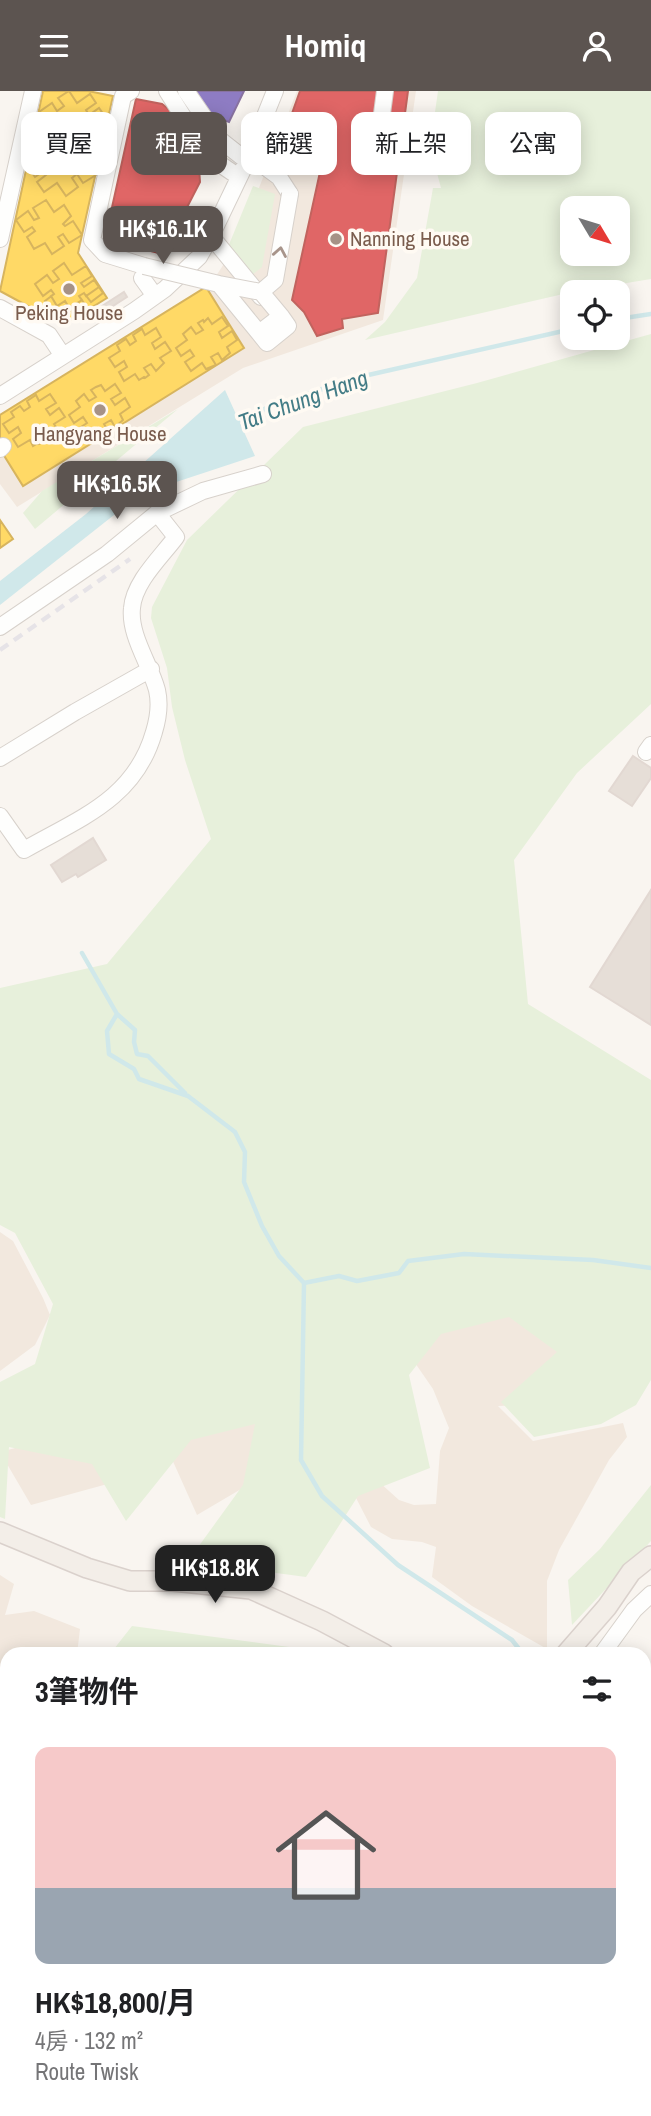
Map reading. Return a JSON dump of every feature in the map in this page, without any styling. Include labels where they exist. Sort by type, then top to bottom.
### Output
[{"type":"main road","points":[[0,1532],[87,1568],[130,1581],[190,1582],[251,1589],[322,1621],[371,1647]]},
{"type":"main road","points":[[572,1647],[607,1607],[631,1572],[651,1556]]},
{"type":"street","points":[[0,239],[33,91]]},
{"type":"street","points":[[131,91],[123,96],[92,240],[105,254],[143,272],[219,284],[271,304],[288,326],[267,343],[219,284]]},
{"type":"street","points":[[167,91],[208,156],[239,177]]},
{"type":"street","points":[[186,91],[219,139],[241,156]]},
{"type":"street","points":[[267,112],[275,91]]},
{"type":"street","points":[[382,112],[384,91]]},
{"type":"street","points":[[0,396],[155,296],[190,267],[211,236],[241,173]]},
{"type":"street","points":[[252,325],[271,304],[290,194],[276,175]]},
{"type":"street","points":[[190,267],[211,278],[256,334],[265,335],[277,324],[277,317],[211,236]]},
{"type":"street","points":[[143,272],[155,296]]},
{"type":"street","points":[[0,308],[49,335],[63,356]]},
{"type":"street","points":[[0,627],[107,554],[157,513],[203,491],[263,474]]},
{"type":"street","points":[[0,816],[24,850],[122,791],[149,750],[156,727],[158,693],[132,624],[132,608],[135,592],[176,537],[157,513]]},
{"type":"street","points":[[0,758],[150,669]]},
{"type":"street","points":[[607,1647],[634,1610],[651,1594]]},
{"type":"shaded area","points":[[297,91],[416,91],[413,112],[351,112],[351,175],[404,175],[383,320],[243,368],[17,507],[0,484],[0,423],[194,298],[216,276],[231,253],[264,175],[337,175],[337,112],[289,112]]},
{"type":"shaded area","points":[[0,1232],[13,1241],[50,1315],[35,1345],[0,1371]]},
{"type":"shaded area","points":[[505,1306],[573,1354],[523,1405],[498,1406],[533,1441],[623,1423],[627,1437],[609,1460],[559,1550],[547,1581],[547,1647],[472,1606],[432,1577],[436,1547],[422,1542],[392,1539],[371,1527],[354,1494],[379,1482],[399,1500],[414,1505],[436,1504],[440,1451],[449,1428],[433,1389],[413,1360],[438,1327]]},
{"type":"shaded area","points":[[154,1419],[267,1423],[270,1472],[197,1515]]},
{"type":"shaded area","points":[[38,1442],[99,1445],[111,1483],[31,1505],[0,1452]]},
{"type":"shaded area","points":[[0,1575],[14,1584],[5,1615],[34,1611],[80,1629],[78,1647],[0,1647]]},
{"type":"green space","points":[[438,91],[651,91],[651,279],[630,282],[630,280],[560,280],[560,295],[365,340],[385,322],[417,278],[433,188],[441,188],[438,175],[471,175],[471,112],[435,112]]},
{"type":"green space","points":[[253,186],[275,194],[262,267],[252,275],[228,247]]},
{"type":"green space","points":[[651,334],[651,704],[577,773],[514,860],[528,1004],[651,1080],[651,1380],[636,1405],[601,1424],[534,1437],[501,1402],[557,1352],[509,1317],[441,1334],[409,1375],[430,1468],[358,1496],[306,1577],[188,1561],[243,1485],[255,1424],[191,1440],[126,1521],[92,1464],[9,1447],[5,1519],[0,1517],[0,1382],[35,1364],[53,1304],[15,1233],[0,1225],[0,988],[107,964],[211,839],[185,760],[172,707],[167,668],[151,618],[152,607],[187,540],[303,427],[594,350],[630,350],[630,340]]},
{"type":"green space","points":[[178,409],[35,529],[23,513],[42,491]]},
{"type":"green space","points":[[651,1485],[651,1541],[572,1625],[568,1580],[600,1549]]},
{"type":"green space","points":[[132,1626],[289,1647],[116,1647]]},
{"type":"water","points":[[225,390],[255,456],[149,491],[133,500],[0,605],[0,581],[86,514]]},
{"type":"building: 住宅","points":[[43,91],[88,91],[113,96],[109,112],[38,112]]},
{"type":"building: 住宅","points":[[69,91],[77,103],[90,94],[96,103],[86,110],[87,112],[39,112],[52,103],[57,111],[64,106],[58,98]]},
{"type":"building: 住宅","points":[[191,91],[241,91],[232,97],[236,103],[229,111],[223,103],[219,106],[223,112],[197,112]]},
{"type":"building: 住宅","points":[[335,91],[379,91],[375,112],[364,112],[365,104],[357,103],[356,112],[346,108],[347,102],[333,100]]},
{"type":"building: 住宅","points":[[344,118],[350,119],[351,154],[348,163],[338,159],[337,124],[343,125]]},
{"type":"building: 住宅","points":[[347,168],[346,177],[366,175],[365,180],[377,182],[376,192],[364,190],[363,197],[375,199],[373,209],[361,207],[360,214],[349,214],[350,206],[342,204],[341,213],[331,210],[332,203],[318,201],[320,191],[330,192],[331,185],[321,184],[323,175],[335,176],[337,169]]},
{"type":"building: 住宅","points":[[25,175],[95,175],[78,253],[107,298],[63,325],[0,291]]},
{"type":"building: 住宅","points":[[46,175],[76,175],[72,178],[78,187],[66,196],[57,183],[44,192],[37,182]]},
{"type":"building: 住宅","points":[[78,175],[96,175],[83,183]]},
{"type":"building: 住宅","points":[[181,175],[193,175],[185,181]]},
{"type":"building: 住宅","points":[[147,189],[152,196],[162,189],[165,194],[168,191],[172,196],[161,204],[166,210],[176,202],[180,207],[177,209],[180,214],[170,221],[176,230],[168,236],[162,227],[157,230],[163,239],[155,245],[149,236],[139,243],[136,239],[133,241],[129,236],[140,229],[135,223],[125,230],[121,225],[124,223],[121,219],[131,212],[126,204],[134,198],[140,206],[144,203],[139,195]]},
{"type":"building: 住宅","points":[[46,200],[54,212],[64,205],[71,216],[63,224],[65,226],[73,221],[82,235],[69,243],[63,234],[58,237],[64,246],[52,254],[45,243],[34,249],[27,237],[35,231],[32,227],[24,232],[16,220],[28,211],[34,220],[39,218],[33,208]]},
{"type":"building: 住宅","name":"Nanning House","points":[[337,216],[335,225],[343,226],[345,218],[355,221],[354,228],[367,230],[365,240],[353,238],[353,245],[364,247],[362,257],[350,255],[349,262],[338,262],[339,253],[331,252],[330,261],[320,258],[321,251],[308,249],[309,239],[319,240],[320,234],[310,232],[312,222],[325,224],[326,217]]},
{"type":"building: 住宅","name":"Peking House","points":[[64,263],[72,275],[86,266],[92,276],[81,283],[84,287],[94,280],[103,293],[91,302],[84,293],[79,296],[86,306],[73,314],[65,301],[51,310],[45,301],[54,294],[51,290],[43,296],[35,284],[47,275],[53,283],[59,279],[53,271]]},
{"type":"building: 住宅","name":"Peking House","points":[[64,263],[72,275],[86,266],[92,276],[81,283],[84,287],[94,280],[99,287],[86,296],[84,293],[79,296],[82,300],[69,308],[65,301],[57,306],[51,296],[54,294],[51,290],[43,296],[35,284],[47,275],[53,283],[59,279],[53,271]]},
{"type":"building: 住宅","points":[[315,267],[325,267],[324,275],[332,277],[334,268],[344,272],[343,278],[355,280],[354,290],[342,289],[341,295],[353,297],[351,307],[339,306],[338,312],[332,313],[327,312],[328,304],[320,303],[319,311],[314,311],[308,308],[309,301],[296,299],[298,289],[308,290],[309,284],[299,282],[300,272],[314,274]]},
{"type":"building: 住宅","points":[[206,287],[244,348],[23,486],[0,449],[0,415]]},
{"type":"building: 住宅","points":[[222,317],[228,326],[219,332],[222,338],[232,331],[237,340],[227,347],[230,353],[222,360],[218,353],[211,357],[216,365],[206,369],[202,363],[191,371],[185,362],[194,356],[190,350],[181,356],[176,348],[187,340],[183,334],[191,327],[196,334],[203,330],[198,323],[208,318],[212,324]]},
{"type":"building: 住宅","points":[[156,328],[161,337],[152,343],[155,349],[165,342],[171,351],[160,358],[164,363],[156,371],[151,364],[144,368],[149,375],[145,378],[139,380],[135,374],[124,381],[119,372],[127,367],[124,361],[115,367],[109,358],[120,351],[117,345],[126,339],[130,345],[136,341],[133,335],[142,329],[145,335]]},
{"type":"building: 住宅","name":"Hangyang House","points":[[115,384],[121,393],[111,399],[115,405],[125,398],[130,407],[120,414],[123,420],[115,427],[111,420],[104,424],[109,432],[99,436],[95,430],[84,437],[78,429],[87,423],[83,417],[74,423],[69,415],[80,407],[76,401],[84,394],[89,401],[96,397],[91,390],[101,385],[105,391]]},
{"type":"building: 住宅","points":[[50,394],[56,403],[46,409],[50,415],[59,408],[65,417],[54,424],[58,430],[50,437],[45,430],[38,434],[43,442],[39,444],[33,446],[30,440],[18,447],[13,439],[21,433],[18,427],[9,433],[3,424],[14,417],[11,412],[20,406],[24,411],[30,407],[27,401],[36,395],[39,401]]},
{"type":"building: 住宅","points":[[0,520],[13,539],[0,548]]},
{"type":"building: 商業","points":[[300,91],[408,91],[405,112],[351,112],[351,175],[397,175],[378,313],[342,319],[343,328],[317,336],[304,312],[292,300],[319,175],[337,175],[337,112],[292,112]]},
{"type":"building: 商業","points":[[136,99],[162,104],[172,112],[133,112]]},
{"type":"building: 商業","points":[[131,122],[131,175],[200,175],[200,182],[163,254],[115,242],[107,230]]},
{"type":"building: 辦公","points":[[193,91],[244,91],[229,122],[227,112],[207,112]]},
{"type":"building: 其他","points":[[124,292],[127,297],[105,311],[102,306]]},
{"type":"building: 其他","points":[[633,756],[651,768],[651,778],[632,806],[609,791]]},
{"type":"building: 其他","points":[[93,838],[106,860],[78,877],[76,874],[62,882],[51,865]]},
{"type":"building: 其他","points":[[651,890],[651,1025],[590,987]]},
{"type":"waterway","name":"Tai Chung Hang","points":[[630,317],[651,314]]},
{"type":"waterway","name":"Tai Chung Hang","points":[[236,422],[269,407],[355,378],[560,332]]},
{"type":"waterway","points":[[82,953],[117,1014],[107,1031],[109,1054],[134,1069],[139,1079],[188,1096],[235,1132],[245,1152],[244,1182],[262,1226],[279,1256],[304,1283],[301,1460],[322,1496],[398,1565],[512,1640],[518,1647]]},
{"type":"waterway","points":[[117,1014],[135,1030],[137,1054],[148,1056],[185,1093]]},
{"type":"waterway","points":[[304,1283],[339,1276],[357,1281],[399,1273],[408,1261],[464,1254],[593,1260],[651,1268]]},
{"type":"railway","points":[[0,650],[130,559]]},
{"type":"place","name":"Nanning House","points":[[336,239]]},
{"type":"place","name":"Peking House","points":[[69,289]]},
{"type":"place","name":"Hangyang House","points":[[100,410]]}]
